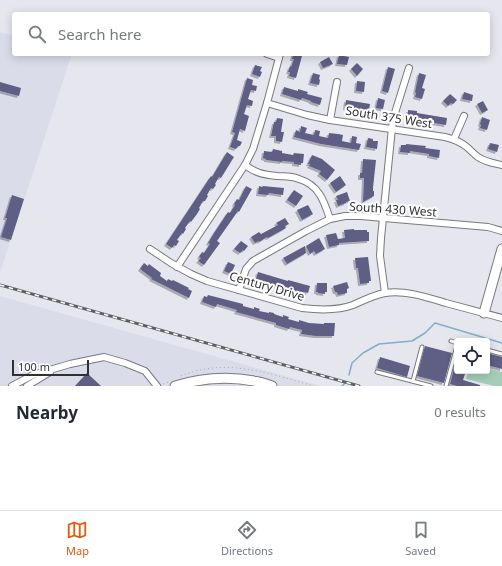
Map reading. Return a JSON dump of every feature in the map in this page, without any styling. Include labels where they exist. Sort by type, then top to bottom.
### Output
[{"type":"street","points":[[177,267],[253,149],[280,56]]},
{"type":"street","points":[[385,293],[380,256],[392,128],[394,116],[409,68]]},
{"type":"street","points":[[330,120],[337,82]]},
{"type":"street","name":"South 375 West","points":[[267,103],[330,120],[392,128],[454,139],[485,161],[502,165]]},
{"type":"street","points":[[454,139],[464,116]]},
{"type":"street","points":[[244,165],[262,174],[298,178],[305,181],[314,187],[320,194],[325,203],[330,219]]},
{"type":"street","name":"South 430 West","points":[[239,290],[246,269],[253,261],[330,219],[345,216],[361,216],[488,227],[502,231]]},
{"type":"street","name":"Century Drive","points":[[150,249],[177,267],[207,281],[302,308],[316,310],[335,309],[352,305],[385,293],[401,293],[416,294],[502,318]]},
{"type":"street","points":[[484,313],[502,253]]},
{"type":"street","points":[[12,386],[33,375],[70,364],[104,357],[145,371],[158,386]]},
{"type":"street","points":[[27,386],[57,368]]},
{"type":"street","points":[[175,386],[195,384],[205,379],[227,378],[254,381],[272,386]]},
{"type":"lane","points":[[413,381],[422,347]]},
{"type":"lane","points":[[490,351],[502,354]]},
{"type":"lane","points":[[446,386],[454,357]]},
{"type":"lane","points":[[377,372],[431,386]]},
{"type":"shaded area","points":[[0,32],[12,35],[12,56],[71,56],[0,273]]},
{"type":"shaded area","points":[[0,296],[321,386],[0,386]]},
{"type":"green space","points":[[490,369],[502,372],[502,386],[494,386],[466,379],[467,374],[490,374]]},
{"type":"building","points":[[293,56],[302,56],[296,78],[289,76],[290,72],[288,72],[294,59],[292,59]]},
{"type":"building","points":[[339,56],[349,57],[347,65],[337,64]]},
{"type":"building","points":[[329,57],[333,64],[323,68],[320,62]]},
{"type":"building","points":[[357,63],[363,69],[357,76],[351,69]]},
{"type":"building","points":[[255,65],[262,67],[260,77],[252,74]]},
{"type":"building","points":[[388,67],[395,69],[388,93],[382,91]]},
{"type":"building","points":[[313,73],[320,75],[319,85],[310,83]]},
{"type":"building","points":[[419,73],[426,75],[422,88],[425,89],[422,99],[415,97]]},
{"type":"building","points":[[247,78],[253,80],[252,85],[257,86],[256,91],[251,90],[248,99],[253,101],[252,106],[247,105],[244,114],[249,116],[245,131],[240,129],[237,140],[242,142],[236,149],[230,147],[235,133],[232,132]]},
{"type":"building","points":[[357,81],[365,82],[364,92],[356,91]]},
{"type":"building","points":[[0,82],[21,88],[19,96],[0,91]]},
{"type":"building","points":[[284,87],[298,91],[298,89],[308,92],[307,94],[322,98],[320,105],[302,98],[301,100],[282,94]]},
{"type":"building","points":[[464,92],[473,95],[472,101],[462,99]]},
{"type":"building","points":[[450,94],[457,100],[448,106],[443,101]]},
{"type":"building","points":[[378,98],[385,100],[383,109],[376,108]]},
{"type":"building","points":[[346,100],[370,104],[369,111],[365,112],[345,108]]},
{"type":"building","points":[[483,101],[488,110],[482,113],[477,104]]},
{"type":"building","points":[[408,110],[447,118],[446,125],[411,119],[411,117],[408,117]]},
{"type":"building","points":[[482,117],[490,120],[487,130],[480,128]]},
{"type":"building","points":[[277,118],[283,119],[281,132],[284,132],[282,142],[276,141],[276,136],[271,136],[274,122],[276,122]]},
{"type":"building","points":[[301,126],[307,128],[305,133],[314,135],[315,130],[320,131],[319,136],[328,138],[329,133],[343,135],[342,141],[351,143],[352,136],[357,137],[356,143],[361,144],[359,150],[321,144],[294,137],[296,130],[300,132]]},
{"type":"building","points":[[368,138],[373,139],[373,141],[378,141],[377,149],[366,147]]},
{"type":"building","points":[[490,143],[499,145],[497,152],[488,149]]},
{"type":"building","points":[[401,145],[426,146],[425,148],[440,150],[439,158],[429,156],[429,154],[410,151],[410,153],[400,152]]},
{"type":"building","points":[[273,149],[282,151],[282,153],[293,155],[294,153],[304,154],[303,163],[301,163],[301,165],[294,164],[294,162],[266,160],[263,158],[264,151],[272,152]]},
{"type":"building","points":[[227,152],[234,157],[221,178],[219,177],[215,184],[216,185],[213,189],[211,188],[197,214],[191,222],[190,221],[183,234],[182,233],[177,240],[179,241],[176,246],[174,245],[172,248],[166,244],[211,176],[212,177]]},
{"type":"building","points":[[312,155],[322,159],[335,170],[327,180],[319,174],[321,171],[309,166],[310,164],[308,164]]},
{"type":"building","points":[[363,159],[376,160],[373,188],[374,196],[363,202],[364,178],[360,178],[360,173],[362,173]]},
{"type":"building","points":[[340,176],[346,185],[336,192],[330,183]]},
{"type":"building","points":[[246,186],[252,189],[239,212],[238,211],[217,241],[220,243],[204,265],[198,261],[201,258],[199,257],[202,252],[204,253],[210,244],[208,243],[214,233],[228,212],[230,213],[237,199],[239,200]]},
{"type":"building","points":[[259,186],[284,188],[283,195],[269,193],[268,195],[258,194]]},
{"type":"building","points":[[294,190],[303,196],[296,206],[287,200]]},
{"type":"building","points":[[347,192],[350,201],[338,206],[336,196]]},
{"type":"building","points":[[12,195],[24,199],[11,240],[1,237]]},
{"type":"building","points":[[308,205],[313,214],[302,220],[297,210]]},
{"type":"building","points":[[285,218],[289,224],[285,226],[286,228],[255,243],[251,237],[259,232],[261,234],[278,225],[276,223]]},
{"type":"building","points":[[344,230],[367,230],[367,232],[369,232],[369,241],[339,243],[339,245],[329,247],[326,235],[336,233],[338,239],[345,238]]},
{"type":"building","points":[[319,238],[325,249],[316,254],[314,251],[310,254],[306,246]]},
{"type":"building","points":[[241,241],[248,246],[240,253],[234,249]]},
{"type":"building","points":[[305,246],[306,253],[287,264],[283,258]]},
{"type":"building","points":[[368,257],[371,281],[369,281],[369,283],[360,284],[355,258]]},
{"type":"building","points":[[228,262],[235,265],[231,274],[224,271]]},
{"type":"building","points":[[144,263],[148,266],[149,264],[161,273],[160,276],[167,281],[168,279],[173,280],[189,288],[188,289],[192,291],[189,298],[151,279],[152,278],[140,269]]},
{"type":"building","points":[[258,272],[310,286],[308,293],[290,290],[290,288],[282,286],[281,288],[260,281],[261,280],[256,279]]},
{"type":"building","points":[[347,282],[349,288],[347,289],[347,293],[338,295],[333,286]]},
{"type":"building","points":[[317,283],[327,283],[327,292],[325,292],[325,294],[316,292]]},
{"type":"building","points":[[208,295],[243,304],[243,306],[254,309],[254,307],[260,309],[259,311],[274,313],[283,317],[283,315],[289,317],[288,319],[299,322],[299,320],[309,323],[335,323],[334,336],[301,334],[302,330],[290,327],[289,329],[276,325],[276,323],[236,312],[237,310],[217,304],[216,307],[202,302],[204,296],[207,297]]},
{"type":"building","points":[[425,346],[452,353],[444,383],[417,376]]},
{"type":"building","points":[[490,354],[502,357],[502,369],[490,366]]},
{"type":"building","points":[[380,357],[410,366],[407,377],[377,368]]},
{"type":"building","points":[[454,369],[454,374],[465,374],[463,380],[480,386],[457,386],[450,384]]},
{"type":"building","points":[[87,373],[101,386],[75,386]]},
{"type":"waterway","points":[[349,375],[352,363],[363,353],[379,344],[412,341],[425,333],[435,323],[502,343]]},
{"type":"waterway","points":[[342,386],[345,383]]},
{"type":"railway","points":[[0,285],[359,386]]}]
